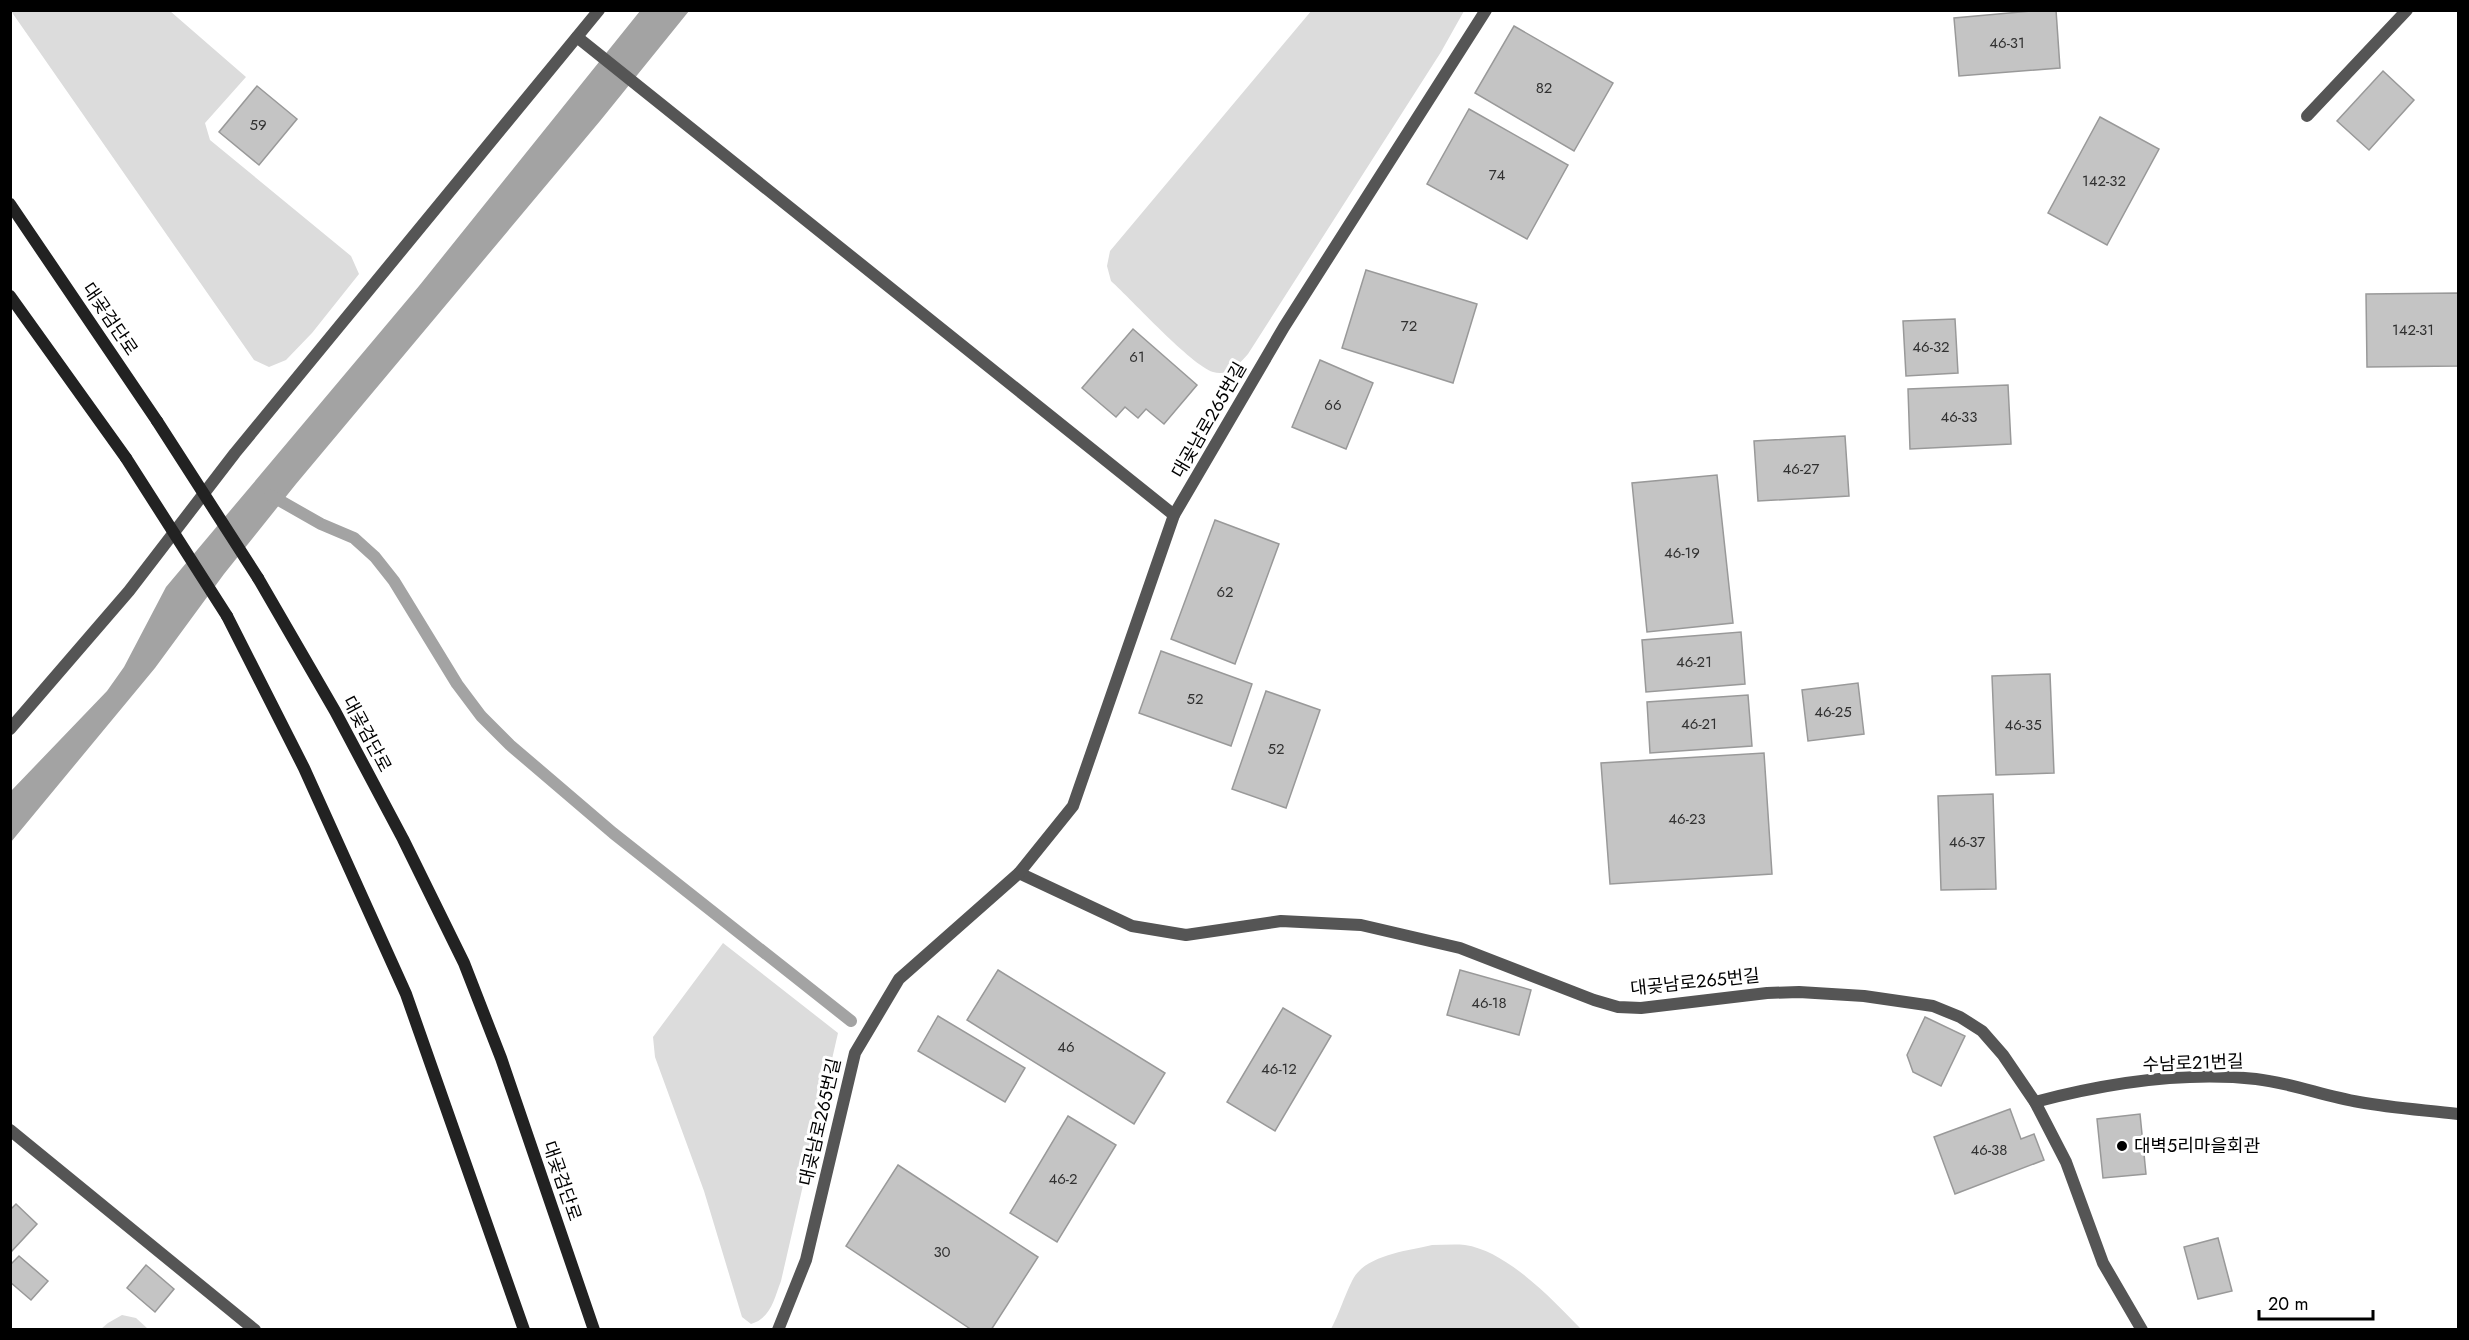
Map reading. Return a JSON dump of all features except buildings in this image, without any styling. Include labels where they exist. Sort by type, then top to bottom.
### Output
[{"type":"main road","name":"대곶검단로","points":[[10,204],[157,421],[258,578],[367,770],[403,839],[464,963],[501,1058],[594,1329]]},
{"type":"main road","points":[[10,296],[126,458],[227,616],[304,768],[406,994],[524,1329]]},
{"type":"lane","points":[[10,729],[129,591],[235,453],[599,10]]},
{"type":"lane","name":"대곶남로265번길","points":[[778,1329],[806,1260],[855,1053],[899,980],[1019,873],[1073,806],[1174,514],[1284,327],[1486,10]]},
{"type":"lane","points":[[2307,116],[2407,10]]},
{"type":"lane","points":[[577,37],[1174,514]]},
{"type":"lane","name":"대곶남로265번길","points":[[1019,873],[1132,926],[1186,935],[1281,921],[1361,926],[1460,948],[1594,1000],[1618,1007],[1641,1008],[1767,993],[1799,992],[1864,996],[1933,1006],[1960,1017],[1982,1031],[2003,1055],[2035,1102],[2066,1162],[2103,1263],[2142,1329]]},
{"type":"lane","name":"수남로21번길","points":[[2035,1102],[2110,1085],[2163,1079],[2215,1077],[2257,1079],[2359,1102],[2458,1114]]},
{"type":"lane","points":[[10,1130],[255,1329]]},
{"type":"shaded area","points":[[1312,10],[1464,11],[1441,52],[1248,354],[1229,371],[1213,372],[1191,358],[1111,281],[1107,266],[1110,251]]},
{"type":"shaded area","points":[[11,11],[170,11],[246,77],[205,123],[210,140],[351,256],[359,274],[312,333],[286,360],[269,367],[254,360]]},
{"type":"shaded area","points":[[640,11],[689,11],[600,121],[296,484],[224,574],[155,668],[11,842],[11,791],[107,691],[124,667],[166,587],[419,286]]},
{"type":"shaded area","points":[[723,943],[838,1033],[781,1281],[767,1313],[751,1324],[742,1317],[704,1191],[655,1057],[653,1037]]},
{"type":"shaded area","points":[[1432,1245],[1465,1245],[1481,1249],[1497,1257],[1528,1278],[1581,1329],[1331,1329],[1352,1281],[1366,1265],[1399,1252]]},
{"type":"shaded area","points":[[122,1315],[136,1318],[148,1329],[101,1329]]},
{"type":"waterway","points":[[270,495],[321,524],[354,538],[375,557],[394,581],[457,684],[481,716],[510,745],[613,833],[851,1021]]},
{"type":"place","name":"대벽5리마을회관","points":[[2122,1146]]}]
